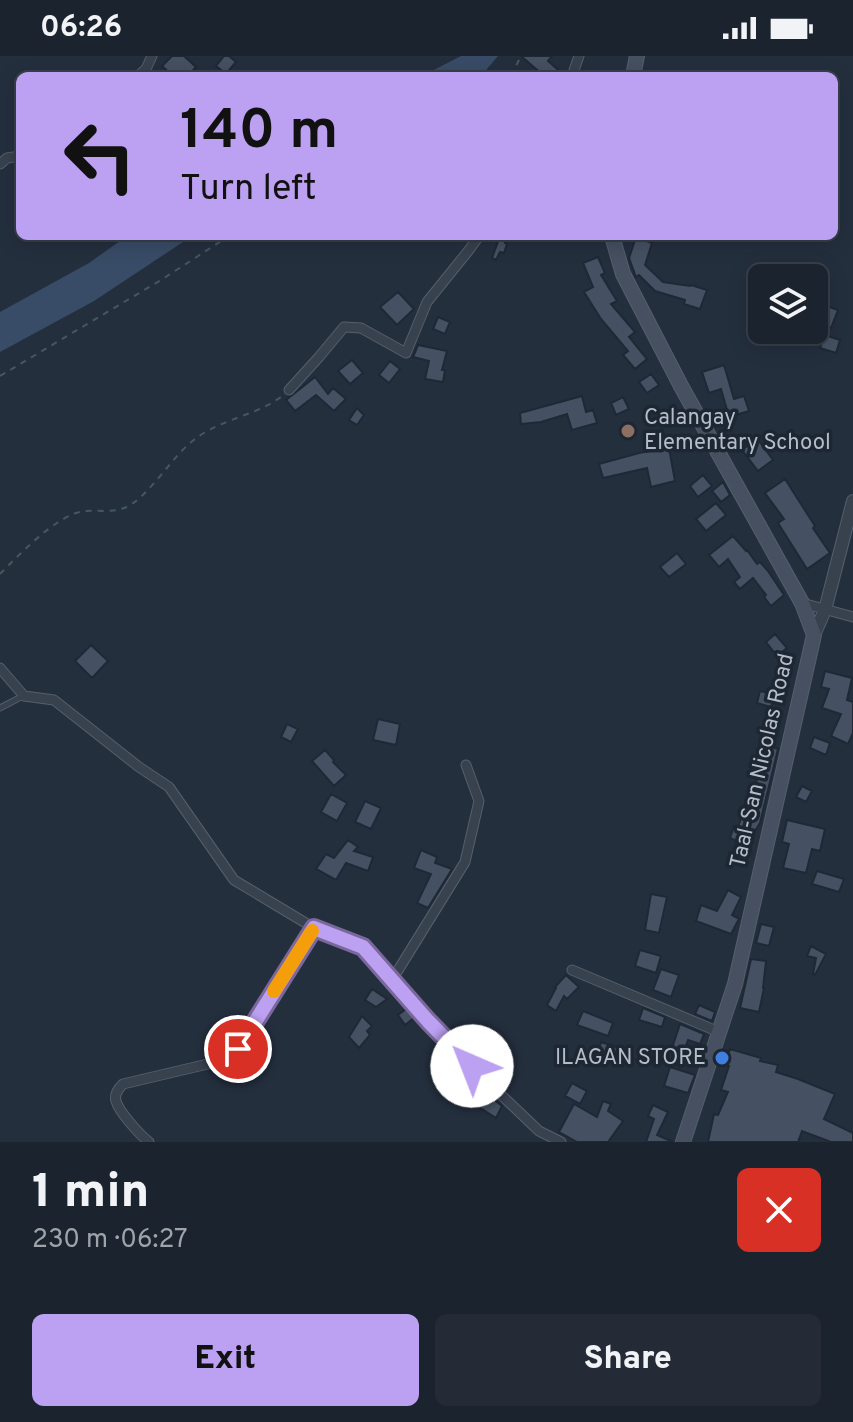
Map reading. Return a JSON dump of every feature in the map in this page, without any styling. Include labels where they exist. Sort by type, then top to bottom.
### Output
[{"type":"main road","name":"Taal-San Nicolas Road","points":[[613,240],[623,274],[802,603],[814,635],[735,984],[683,1142]]},
{"type":"street","points":[[289,390],[344,327],[361,328],[406,353],[427,302],[476,240]]},
{"type":"street","points":[[814,635],[825,610],[853,501]]},
{"type":"street","points":[[802,603],[853,617]]},
{"type":"street","points":[[0,668],[24,696],[54,700],[169,787],[234,880],[314,928],[363,947],[428,1021],[494,1088],[539,1131],[561,1142]]},
{"type":"street","points":[[392,980],[465,862],[479,801],[466,765]]},
{"type":"street","points":[[149,1142],[138,1134],[115,1100],[116,1091],[123,1084],[212,1063],[238,1049],[314,928]]},
{"type":"street","points":[[572,970],[719,1032]]},
{"type":"lane","points":[[0,708],[24,696]]},
{"type":"path","points":[[0,376],[223,240]]},
{"type":"path","points":[[0,574],[58,523],[77,512],[122,509],[135,502],[188,444],[209,428],[254,412],[289,390]]},
{"type":"water","points":[[461,56],[498,56],[484,72],[430,72]]},
{"type":"water","points":[[121,240],[186,240],[94,301],[0,352],[0,312],[89,263]]},
{"type":"building","points":[[172,56],[184,56],[196,67],[192,72],[169,72],[162,66]]},
{"type":"building","points":[[224,56],[236,62],[228,72],[216,66]]},
{"type":"building","points":[[521,56],[552,56],[548,61],[560,72],[539,72]]},
{"type":"building","points":[[499,240],[507,240],[504,253],[500,252],[496,260],[492,258]]},
{"type":"building","points":[[635,240],[652,243],[645,265],[663,282],[707,290],[700,309],[684,304],[685,300],[655,291],[639,275],[636,277],[629,258]]},
{"type":"building","points":[[598,257],[605,273],[601,275],[617,301],[611,304],[635,332],[629,337],[647,359],[635,369],[623,355],[628,351],[601,319],[584,292],[593,287],[583,263]]},
{"type":"building","points":[[398,292],[414,309],[397,325],[380,307]]},
{"type":"building","points":[[828,306],[838,310],[831,328],[828,327]]},
{"type":"building","points":[[438,317],[450,322],[445,334],[433,329]]},
{"type":"building","points":[[828,336],[840,340],[836,353],[820,348],[822,344],[828,344]]},
{"type":"building","points":[[418,345],[447,351],[442,370],[445,370],[443,382],[425,379],[429,361],[413,357]]},
{"type":"building","points":[[352,360],[363,373],[350,384],[338,371]]},
{"type":"building","points":[[390,361],[400,369],[389,383],[379,375]]},
{"type":"building","points":[[724,365],[734,399],[744,396],[749,411],[729,417],[721,389],[709,393],[702,372]]},
{"type":"building","points":[[651,374],[659,385],[647,393],[639,382]]},
{"type":"building","points":[[315,377],[328,394],[333,388],[346,399],[334,411],[316,395],[295,411],[286,400]]},
{"type":"building","points":[[582,396],[586,412],[593,410],[597,423],[572,430],[567,414],[521,424],[520,413]]},
{"type":"building","points":[[623,397],[629,409],[616,415],[611,403]]},
{"type":"building","points":[[357,408],[364,415],[357,425],[349,420]]},
{"type":"building","points":[[757,438],[773,460],[758,471],[742,450]]},
{"type":"building","points":[[669,448],[675,481],[651,487],[647,468],[603,478],[599,464]]},
{"type":"building","points":[[703,475],[712,486],[698,497],[690,486]]},
{"type":"building","points":[[785,479],[830,553],[807,569],[778,523],[784,519],[765,493]]},
{"type":"building","points":[[723,482],[730,495],[721,502],[712,491]]},
{"type":"building","points":[[716,503],[726,515],[706,531],[696,519]]},
{"type":"building","points":[[733,536],[757,564],[760,562],[768,571],[784,595],[771,606],[753,578],[740,589],[734,582],[740,577],[728,559],[719,567],[709,555]]},
{"type":"building","points":[[677,553],[686,564],[669,577],[660,567]]},
{"type":"building","points":[[775,634],[787,648],[777,656],[766,642]]},
{"type":"building","points":[[91,645],[108,661],[92,678],[75,661]]},
{"type":"building","points":[[825,671],[852,678],[847,700],[853,702],[853,733],[848,744],[831,736],[841,714],[822,708],[829,689],[821,687]]},
{"type":"building","points":[[760,691],[775,695],[771,707],[757,703]]},
{"type":"building","points":[[378,719],[400,724],[396,745],[373,740]]},
{"type":"building","points":[[287,724],[298,729],[291,742],[281,737]]},
{"type":"building","points":[[814,737],[830,743],[826,755],[810,748]]},
{"type":"building","points":[[765,745],[778,749],[760,823],[755,831],[750,830],[743,848],[750,851],[745,862],[731,856],[737,841],[730,838],[734,826],[738,827],[746,803],[751,805]]},
{"type":"building","points":[[325,750],[346,775],[334,786],[312,761]]},
{"type":"building","points":[[802,786],[812,791],[806,802],[796,797]]},
{"type":"building","points":[[331,794],[347,803],[337,821],[321,812]]},
{"type":"building","points":[[365,801],[381,808],[371,829],[355,822]]},
{"type":"building","points":[[787,820],[825,829],[820,851],[812,849],[806,873],[783,868],[789,844],[782,842]]},
{"type":"building","points":[[348,840],[358,847],[354,851],[373,857],[368,871],[346,863],[336,880],[316,869],[326,854],[334,858]]},
{"type":"building","points":[[421,850],[437,857],[435,863],[452,869],[428,908],[417,903],[431,874],[414,868]]},
{"type":"building","points":[[817,871],[844,879],[839,892],[812,884]]},
{"type":"building","points":[[728,890],[741,897],[732,915],[739,919],[731,934],[696,921],[701,905],[717,911]]},
{"type":"building","points":[[651,894],[667,897],[659,933],[645,930]]},
{"type":"building","points":[[761,924],[774,927],[769,946],[756,943]]},
{"type":"building","points":[[811,946],[826,954],[815,975],[816,958],[807,956]]},
{"type":"building","points":[[640,950],[661,956],[656,973],[635,966]]},
{"type":"building","points":[[751,959],[766,961],[759,1012],[740,1008]]},
{"type":"building","points":[[661,969],[679,975],[671,997],[653,990]]},
{"type":"building","points":[[566,975],[579,987],[567,999],[564,996],[556,1011],[547,1005],[555,987]]},
{"type":"building","points":[[372,989],[387,999],[376,1007],[365,1000]]},
{"type":"building","points":[[699,1005],[715,1012],[712,1021],[695,1014]]},
{"type":"building","points":[[643,1008],[665,1017],[662,1027],[639,1020]]},
{"type":"building","points":[[406,1009],[414,1018],[405,1025],[398,1015]]},
{"type":"building","points":[[583,1011],[613,1023],[608,1036],[577,1025]]},
{"type":"building","points":[[362,1016],[372,1026],[367,1031],[370,1035],[359,1048],[349,1037]]},
{"type":"building","points":[[680,1024],[704,1034],[700,1044],[688,1040],[683,1055],[671,1051]]},
{"type":"building","points":[[601,1042],[628,1051],[623,1066],[597,1057]]},
{"type":"building","points":[[730,1049],[778,1065],[776,1072],[835,1094],[824,1119],[853,1133],[853,1142],[831,1142],[802,1131],[798,1142],[708,1142],[714,1114],[718,1115],[728,1092],[721,1090],[729,1066],[725,1065]]},
{"type":"building","points":[[670,1067],[695,1075],[688,1093],[664,1086]]},
{"type":"building","points":[[572,1083],[587,1091],[580,1104],[565,1096]]},
{"type":"building","points":[[469,1087],[502,1106],[496,1118],[474,1104],[467,1106],[462,1098]]},
{"type":"building","points":[[603,1101],[611,1104],[608,1111],[623,1121],[608,1142],[577,1142],[559,1132],[574,1104],[597,1117]]},
{"type":"building","points":[[653,1105],[668,1112],[657,1135],[673,1142],[646,1142],[654,1119],[648,1116]]},
{"type":"slow traffic","points":[[274,991],[312,931]]},
{"type":"place","name":"Calangay Elementary School","points":[[628,431]]},
{"type":"place","name":"ILAGAN STORE","points":[[722,1058]]},
{"type":"route","points":[[238,1049],[314,928],[363,947],[472,1066]]}]
